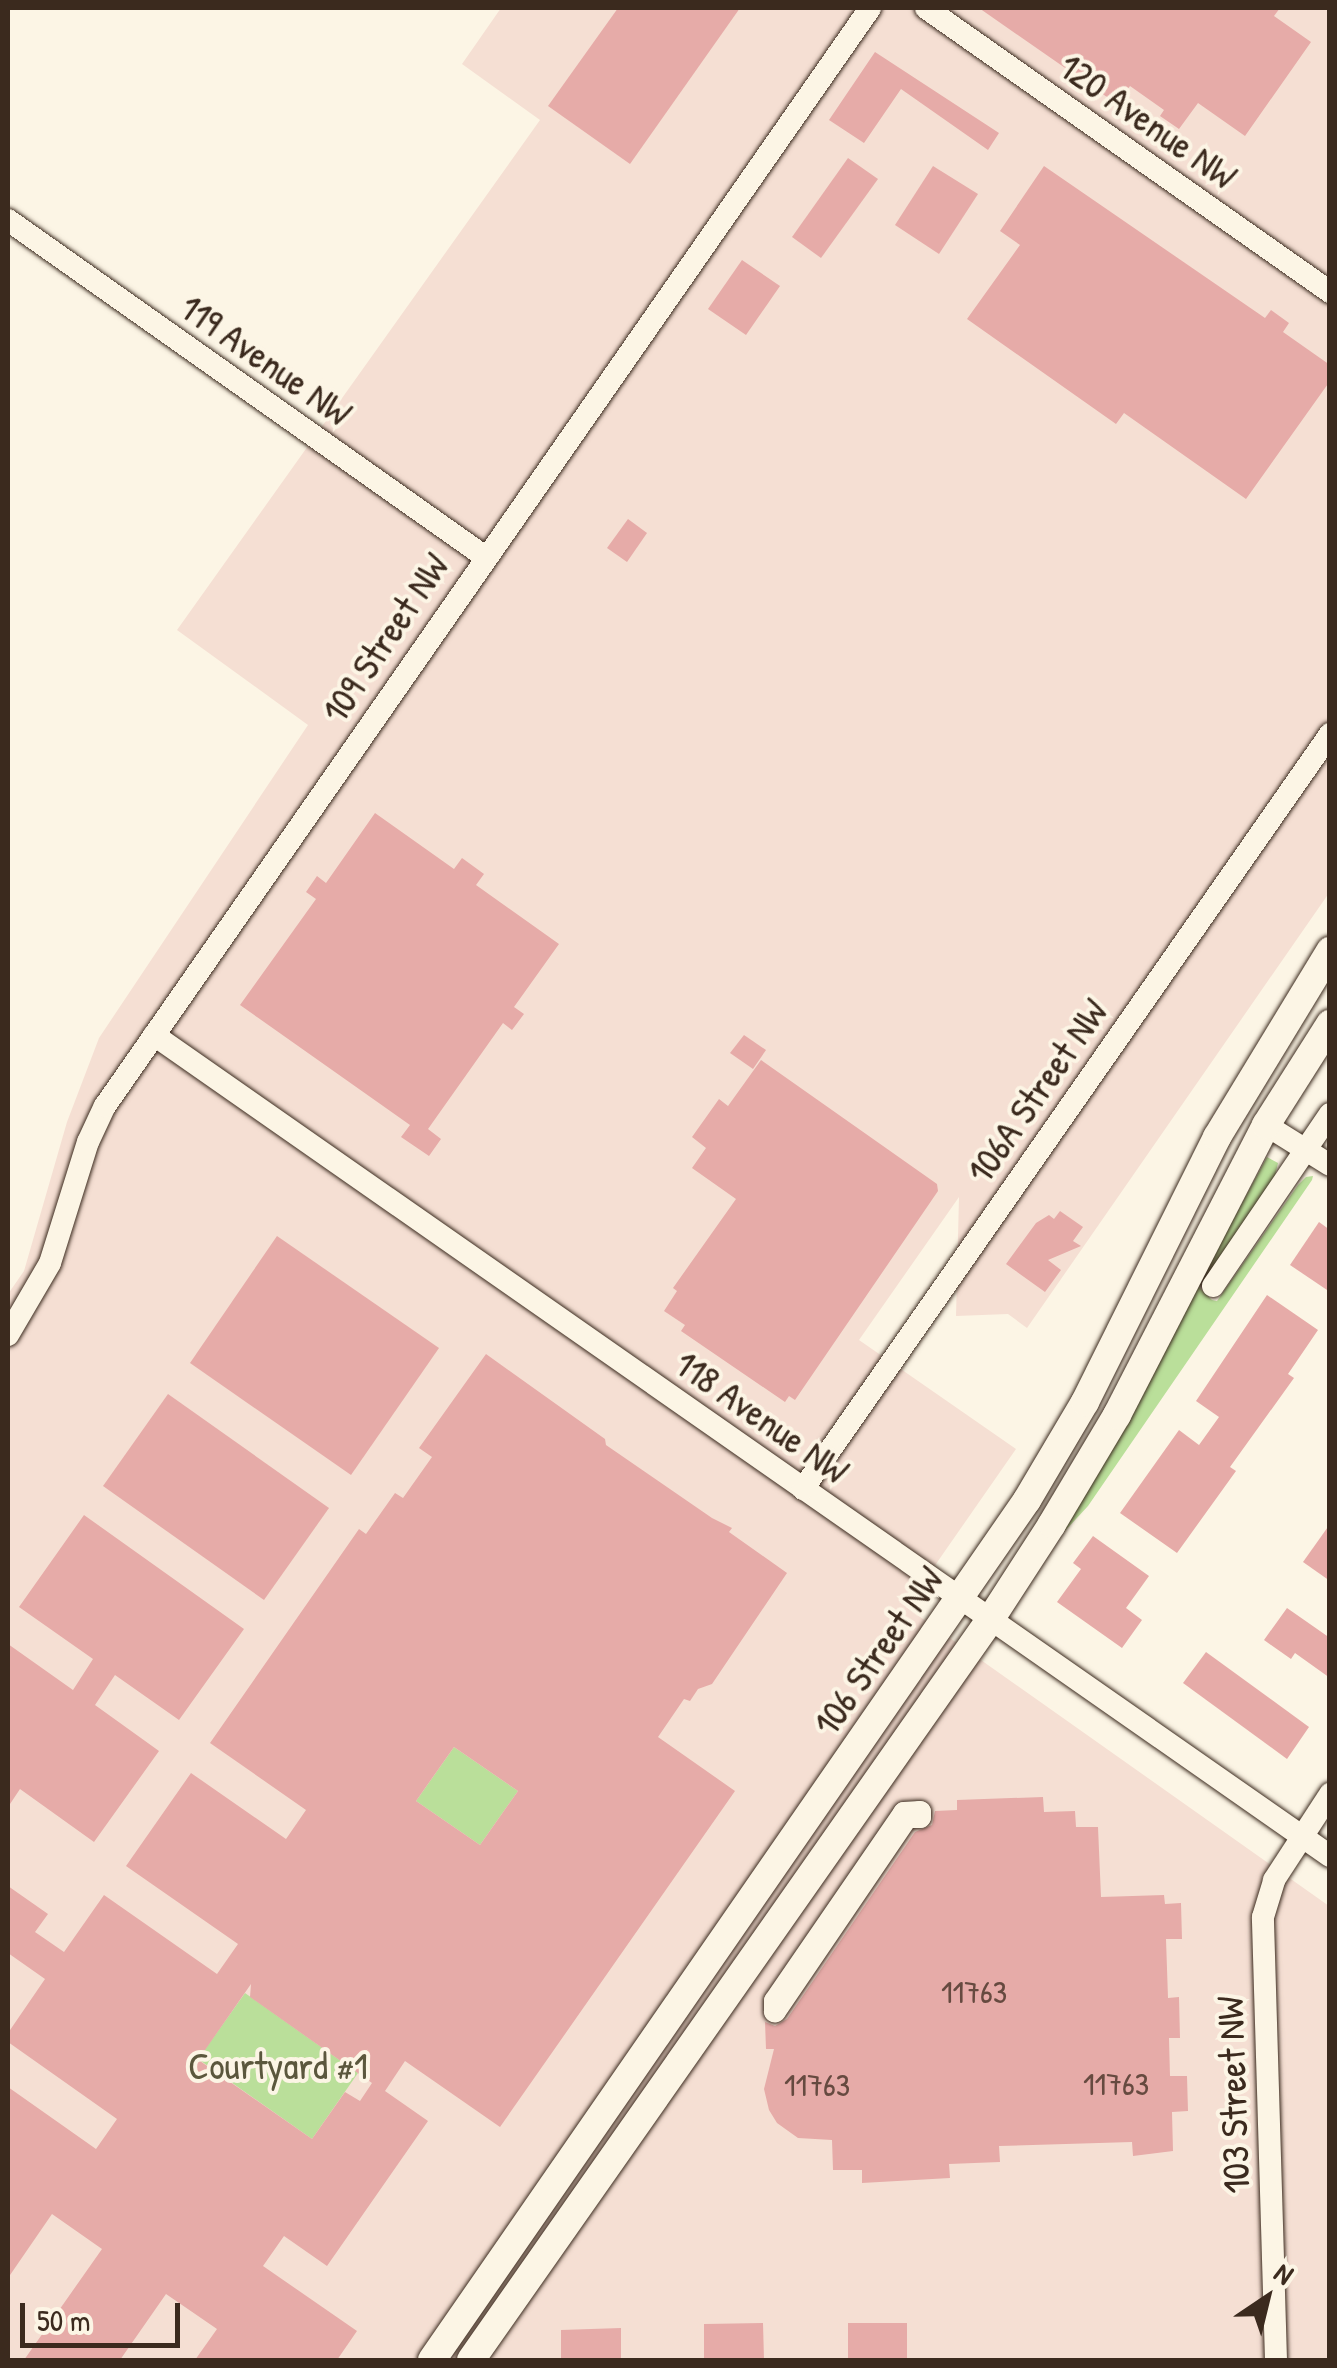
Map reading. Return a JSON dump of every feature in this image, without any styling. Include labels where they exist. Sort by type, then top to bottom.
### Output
[{"type":"main road","name":"106 Street NW","points":[[432,2360],[1054,1458],[1217,1137],[1330,951]]},
{"type":"main road","name":"106 Street NW","points":[[471,2360],[990,1620],[1108,1430],[1266,1125],[1330,1024]]},
{"type":"street","name":"109 Street NW","points":[[8,1335],[50,1263],[95,1123],[484,556],[870,8]]},
{"type":"street","name":"120 Avenue NW","points":[[926,8],[1330,292]]},
{"type":"street","name":"119 Avenue NW","points":[[8,220],[484,556]]},
{"type":"street","name":"106A Street NW","points":[[803,1489],[1330,734]]},
{"type":"street","name":"118 Avenue NW","points":[[154,1035],[1330,1856]]},
{"type":"street","points":[[1214,1286],[1330,1114]]},
{"type":"street","points":[[1266,1125],[1330,1165]]},
{"type":"street","name":"103 Street NW","points":[[1276,2360],[1263,1917],[1274,1880],[1330,1794]]},
{"type":"street","points":[[904,1812],[920,1812],[920,1816],[908,1817],[776,2011],[775,2001],[904,1812]]},
{"type":"shaded area","points":[[501,8],[1329,8],[1329,893],[1027,1328],[1008,1314],[956,1316],[959,1197],[859,1340],[1016,1449],[906,1607],[1329,1906],[1329,2360],[8,2360],[8,1294],[24,1271],[67,1122],[99,1038],[308,725],[177,630],[540,120],[462,64]]},
{"type":"green space","points":[[1267,1157],[1278,1163],[1274,1180],[1199,1287],[1212,1300],[1217,1301],[1298,1185],[1306,1177],[1313,1176],[1312,1180],[1088,1506],[1064,1532]]},
{"type":"green space","points":[[454,1747],[518,1791],[480,1845],[416,1801]]},
{"type":"green space","name":"Courtyard #1","points":[[245,1993],[358,2073],[312,2139],[198,2059]]},
{"type":"building","points":[[618,8],[740,8],[630,164],[548,106]]},
{"type":"building","points":[[979,8],[1280,8],[1274,16],[1311,42],[1245,136],[1198,103],[1179,129],[1160,116],[1164,110],[1130,86],[1117,104]]},
{"type":"building","points":[[875,52],[999,133],[988,150],[901,89],[864,143],[829,120]]},
{"type":"building","points":[[848,158],[878,179],[821,258],[792,237]]},
{"type":"building","points":[[933,166],[978,194],[939,254],[895,225]]},
{"type":"building","points":[[1044,166],[1265,318],[1271,310],[1289,323],[1283,332],[1330,365],[1330,381],[1246,499],[1124,413],[1116,424],[967,319],[1020,245],[1000,231]]},
{"type":"building","points":[[742,260],[780,286],[746,335],[708,309]]},
{"type":"building","points":[[628,519],[647,533],[627,562],[607,548]]},
{"type":"building","points":[[375,813],[454,869],[462,858],[484,874],[476,885],[559,944],[514,1007],[524,1014],[512,1030],[503,1023],[428,1129],[441,1139],[429,1156],[401,1137],[410,1125],[240,1005],[316,899],[306,892],[317,876],[326,883]]},
{"type":"building","points":[[744,1035],[766,1050],[753,1069],[730,1053]]},
{"type":"building","points":[[761,1060],[937,1184],[938,1191],[795,1400],[789,1396],[785,1402],[681,1331],[685,1325],[664,1311],[677,1291],[673,1288],[736,1199],[692,1168],[706,1148],[692,1137],[719,1099],[728,1106]]},
{"type":"building","points":[[1060,1211],[1083,1227],[1073,1241],[1081,1246],[1048,1260],[1061,1270],[1045,1292],[1006,1264],[1036,1223],[1049,1215],[1054,1219]]},
{"type":"building","points":[[1319,1222],[1330,1230],[1330,1292],[1290,1265]]},
{"type":"building","points":[[277,1236],[439,1348],[351,1475],[190,1363]]},
{"type":"building","points":[[1267,1295],[1318,1330],[1288,1374],[1294,1378],[1230,1467],[1236,1471],[1177,1553],[1120,1513],[1179,1430],[1199,1445],[1219,1417],[1196,1401]]},
{"type":"building","points":[[486,1354],[605,1439],[606,1445],[732,1528],[729,1532],[787,1573],[712,1684],[698,1689],[690,1701],[684,1699],[658,1737],[735,1791],[500,2127],[405,2061],[385,2091],[428,2121],[327,2266],[284,2236],[263,2266],[357,2331],[337,2360],[195,2360],[217,2329],[166,2294],[120,2360],[24,2360],[102,2249],[52,2214],[8,2278],[8,2087],[96,2149],[117,2119],[8,2042],[8,2033],[45,1979],[8,1953],[8,1886],[48,1914],[35,1932],[64,1952],[104,1895],[217,1974],[238,1944],[126,1866],[191,1773],[286,1839],[306,1810],[210,1743],[359,1529],[366,1534],[395,1493],[403,1498],[432,1457],[419,1448]],"holes":[[[454,1747],[518,1791],[480,1845],[416,1801]],[[251,1984],[250,1997],[372,2083],[360,2101],[345,2092],[312,2139],[200,2061],[196,2063]]]},
{"type":"building","points":[[168,1394],[329,1508],[264,1600],[103,1486]]},
{"type":"building","points":[[84,1515],[244,1629],[179,1720],[115,1675],[95,1705],[159,1751],[94,1842],[20,1789],[8,1807],[8,1644],[73,1690],[93,1659],[19,1607]]},
{"type":"building","points":[[1330,1524],[1330,1581],[1303,1562]]},
{"type":"building","points":[[1093,1536],[1149,1576],[1126,1608],[1142,1620],[1122,1648],[1057,1602],[1081,1569],[1073,1563]]},
{"type":"building","points":[[1287,1608],[1330,1638],[1330,1678],[1295,1653],[1291,1659],[1264,1640]]},
{"type":"building","points":[[1206,1652],[1309,1727],[1287,1759],[1183,1683]]},
{"type":"building","points":[[1043,1797],[1044,1812],[1075,1811],[1076,1827],[1098,1827],[1101,1897],[1164,1895],[1165,1904],[1181,1903],[1182,1939],[1166,1939],[1168,1998],[1179,1997],[1180,2038],[1169,2038],[1170,2076],[1187,2076],[1188,2111],[1172,2112],[1173,2151],[1133,2156],[1132,2142],[999,2146],[1000,2162],[949,2164],[950,2178],[862,2183],[862,2170],[833,2170],[832,2140],[798,2138],[777,2123],[769,2110],[764,2089],[774,2049],[766,2049],[765,2022],[775,2026],[787,2019],[915,1832],[932,1825],[935,1811],[957,1810],[957,1800]]},
{"type":"building","points":[[763,2323],[764,2360],[704,2360],[704,2324]]},
{"type":"building","points":[[848,2323],[907,2323],[907,2360],[848,2360]]},
{"type":"building","points":[[621,2328],[621,2360],[561,2360],[561,2330]]}]
